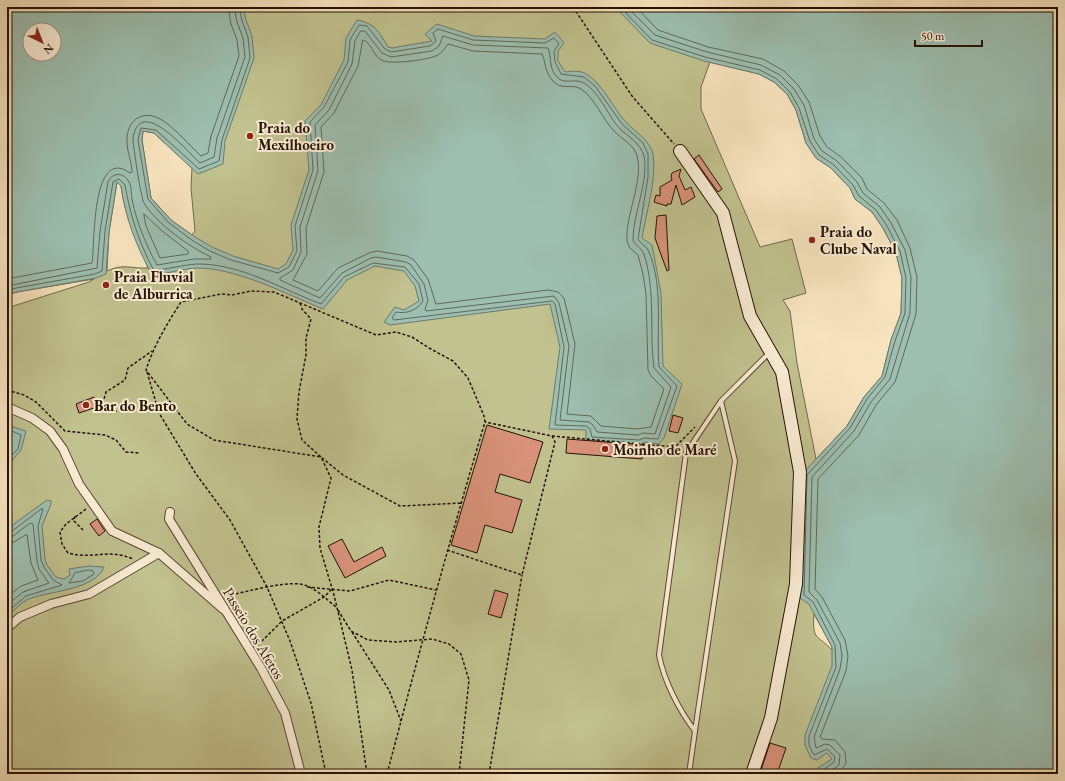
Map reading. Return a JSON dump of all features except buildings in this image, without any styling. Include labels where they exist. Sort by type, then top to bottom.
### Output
[{"type":"street","points":[[680,151],[723,213],[750,316],[782,372],[800,472],[796,584],[771,718],[752,774]]},
{"type":"street","points":[[7,407],[32,418],[50,431],[63,449],[79,484],[112,531],[159,554],[223,609]]},
{"type":"street","name":"Passeio dos Afetos","points":[[170,512],[169,519],[223,609],[251,652],[285,713],[301,774]]},
{"type":"street","points":[[7,628],[20,617],[51,604],[89,594],[159,554]]},
{"type":"lane","points":[[695,731],[684,718],[662,666],[659,655],[686,453],[721,401],[765,356],[771,353]]},
{"type":"lane","points":[[689,774],[734,461],[721,401]]},
{"type":"path","points":[[573,7],[632,96],[680,151]]},
{"type":"path","points":[[326,774],[311,703],[282,621],[267,587],[230,520],[196,474],[159,413],[146,370],[152,351],[162,331],[181,302],[221,294],[232,295],[252,291],[274,292],[376,336],[393,331],[412,337],[453,361],[468,378],[484,416],[485,422],[447,550],[387,774]]},
{"type":"path","points":[[300,303],[302,309],[311,319],[306,338],[306,355],[299,392],[298,419],[302,440],[343,475],[400,506],[461,503]]},
{"type":"path","points":[[117,411],[104,410],[102,406],[106,392],[125,380],[128,368],[152,351]]},
{"type":"path","points":[[146,370],[187,424],[214,440],[321,457]]},
{"type":"path","points":[[7,390],[24,395],[36,402],[65,430],[105,435],[116,440],[126,452],[139,453]]},
{"type":"path","points":[[485,422],[552,436],[644,443],[675,447],[696,426]]},
{"type":"path","points":[[489,774],[522,575],[555,442],[552,436]]},
{"type":"path","points":[[321,457],[331,478],[319,527],[320,548],[337,608],[353,677],[367,774]]},
{"type":"path","points":[[93,505],[75,516],[60,532],[62,544],[68,553],[91,556],[108,553],[121,554],[142,563]]},
{"type":"path","points":[[75,516],[74,521],[83,530]]},
{"type":"path","points":[[447,550],[522,575]]},
{"type":"path","points":[[306,587],[350,591],[389,580],[436,590]]},
{"type":"path","points":[[217,598],[267,587],[300,584],[318,592],[337,608],[352,631],[389,690],[401,721]]},
{"type":"path","points":[[251,652],[282,621],[324,598],[332,589]]},
{"type":"path","points":[[352,631],[368,640],[396,642],[423,641],[432,639],[449,644],[461,654],[469,680],[459,774]]},
{"type":"green space","points":[[22,7],[801,7],[936,78],[858,774],[7,774],[7,308],[89,282],[94,279],[7,295]],"holes":[[[710,62],[759,74],[774,82],[787,94],[796,110],[806,143],[816,158],[831,168],[850,188],[855,199],[872,212],[883,228],[896,253],[902,278],[901,313],[891,340],[882,376],[864,397],[847,426],[816,459],[797,363],[790,311],[783,300],[806,293],[792,239],[760,247],[701,109],[701,87]],[[143,131],[154,133],[192,168],[191,188],[195,231],[192,235],[171,220],[151,198],[142,140]],[[117,182],[121,186],[128,218],[148,268],[118,267],[107,271],[109,232]],[[814,614],[832,647],[832,650],[817,636],[814,629]]]},
{"type":"water","points":[[7,7],[243,7],[252,36],[254,58],[225,141],[223,164],[198,174],[154,133],[143,131],[142,140],[151,198],[171,220],[212,247],[233,256],[278,269],[286,264],[293,250],[291,225],[309,170],[305,121],[321,105],[344,60],[346,38],[357,20],[368,23],[376,29],[388,47],[392,48],[432,41],[425,34],[437,24],[474,36],[545,39],[555,32],[564,43],[558,51],[558,61],[565,72],[582,72],[594,80],[604,91],[621,116],[646,140],[653,154],[654,174],[642,238],[652,245],[661,293],[663,366],[682,384],[664,438],[659,444],[644,442],[644,445],[586,440],[586,430],[549,429],[560,347],[550,304],[390,325],[384,322],[395,307],[404,310],[419,301],[415,286],[404,271],[375,266],[347,280],[323,309],[260,282],[227,272],[195,268],[156,275],[151,273],[136,241],[125,209],[121,186],[117,182],[109,232],[106,274],[96,278],[7,295]]},
{"type":"water","points":[[615,7],[1058,7],[1058,774],[819,774],[818,768],[832,759],[827,753],[817,760],[811,758],[805,745],[805,735],[832,666],[832,647],[809,604],[800,598],[803,473],[847,426],[864,397],[882,376],[891,340],[901,313],[902,278],[896,253],[883,228],[872,212],[855,199],[850,188],[831,168],[816,158],[806,143],[796,110],[787,94],[774,82],[759,74],[704,61],[650,43]]},
{"type":"water","points":[[7,425],[26,431],[21,450],[7,466]]},
{"type":"water","points":[[47,500],[51,501],[51,504],[42,526],[45,559],[47,565],[56,577],[64,579],[70,575],[69,569],[89,566],[104,567],[99,575],[91,581],[71,589],[26,600],[7,617],[7,529]]},
{"type":"place","name":"Praia do Mexilhoeiro","points":[[250,136]]},
{"type":"place","name":"Praia do Clube Naval","points":[[812,240]]},
{"type":"place","name":"Praia Fluvial de Alburrica","points":[[106,285]]},
{"type":"place","name":"Bar do Bento","points":[[86,405]]},
{"type":"place","name":"Moinho de Maré","points":[[605,449]]}]
